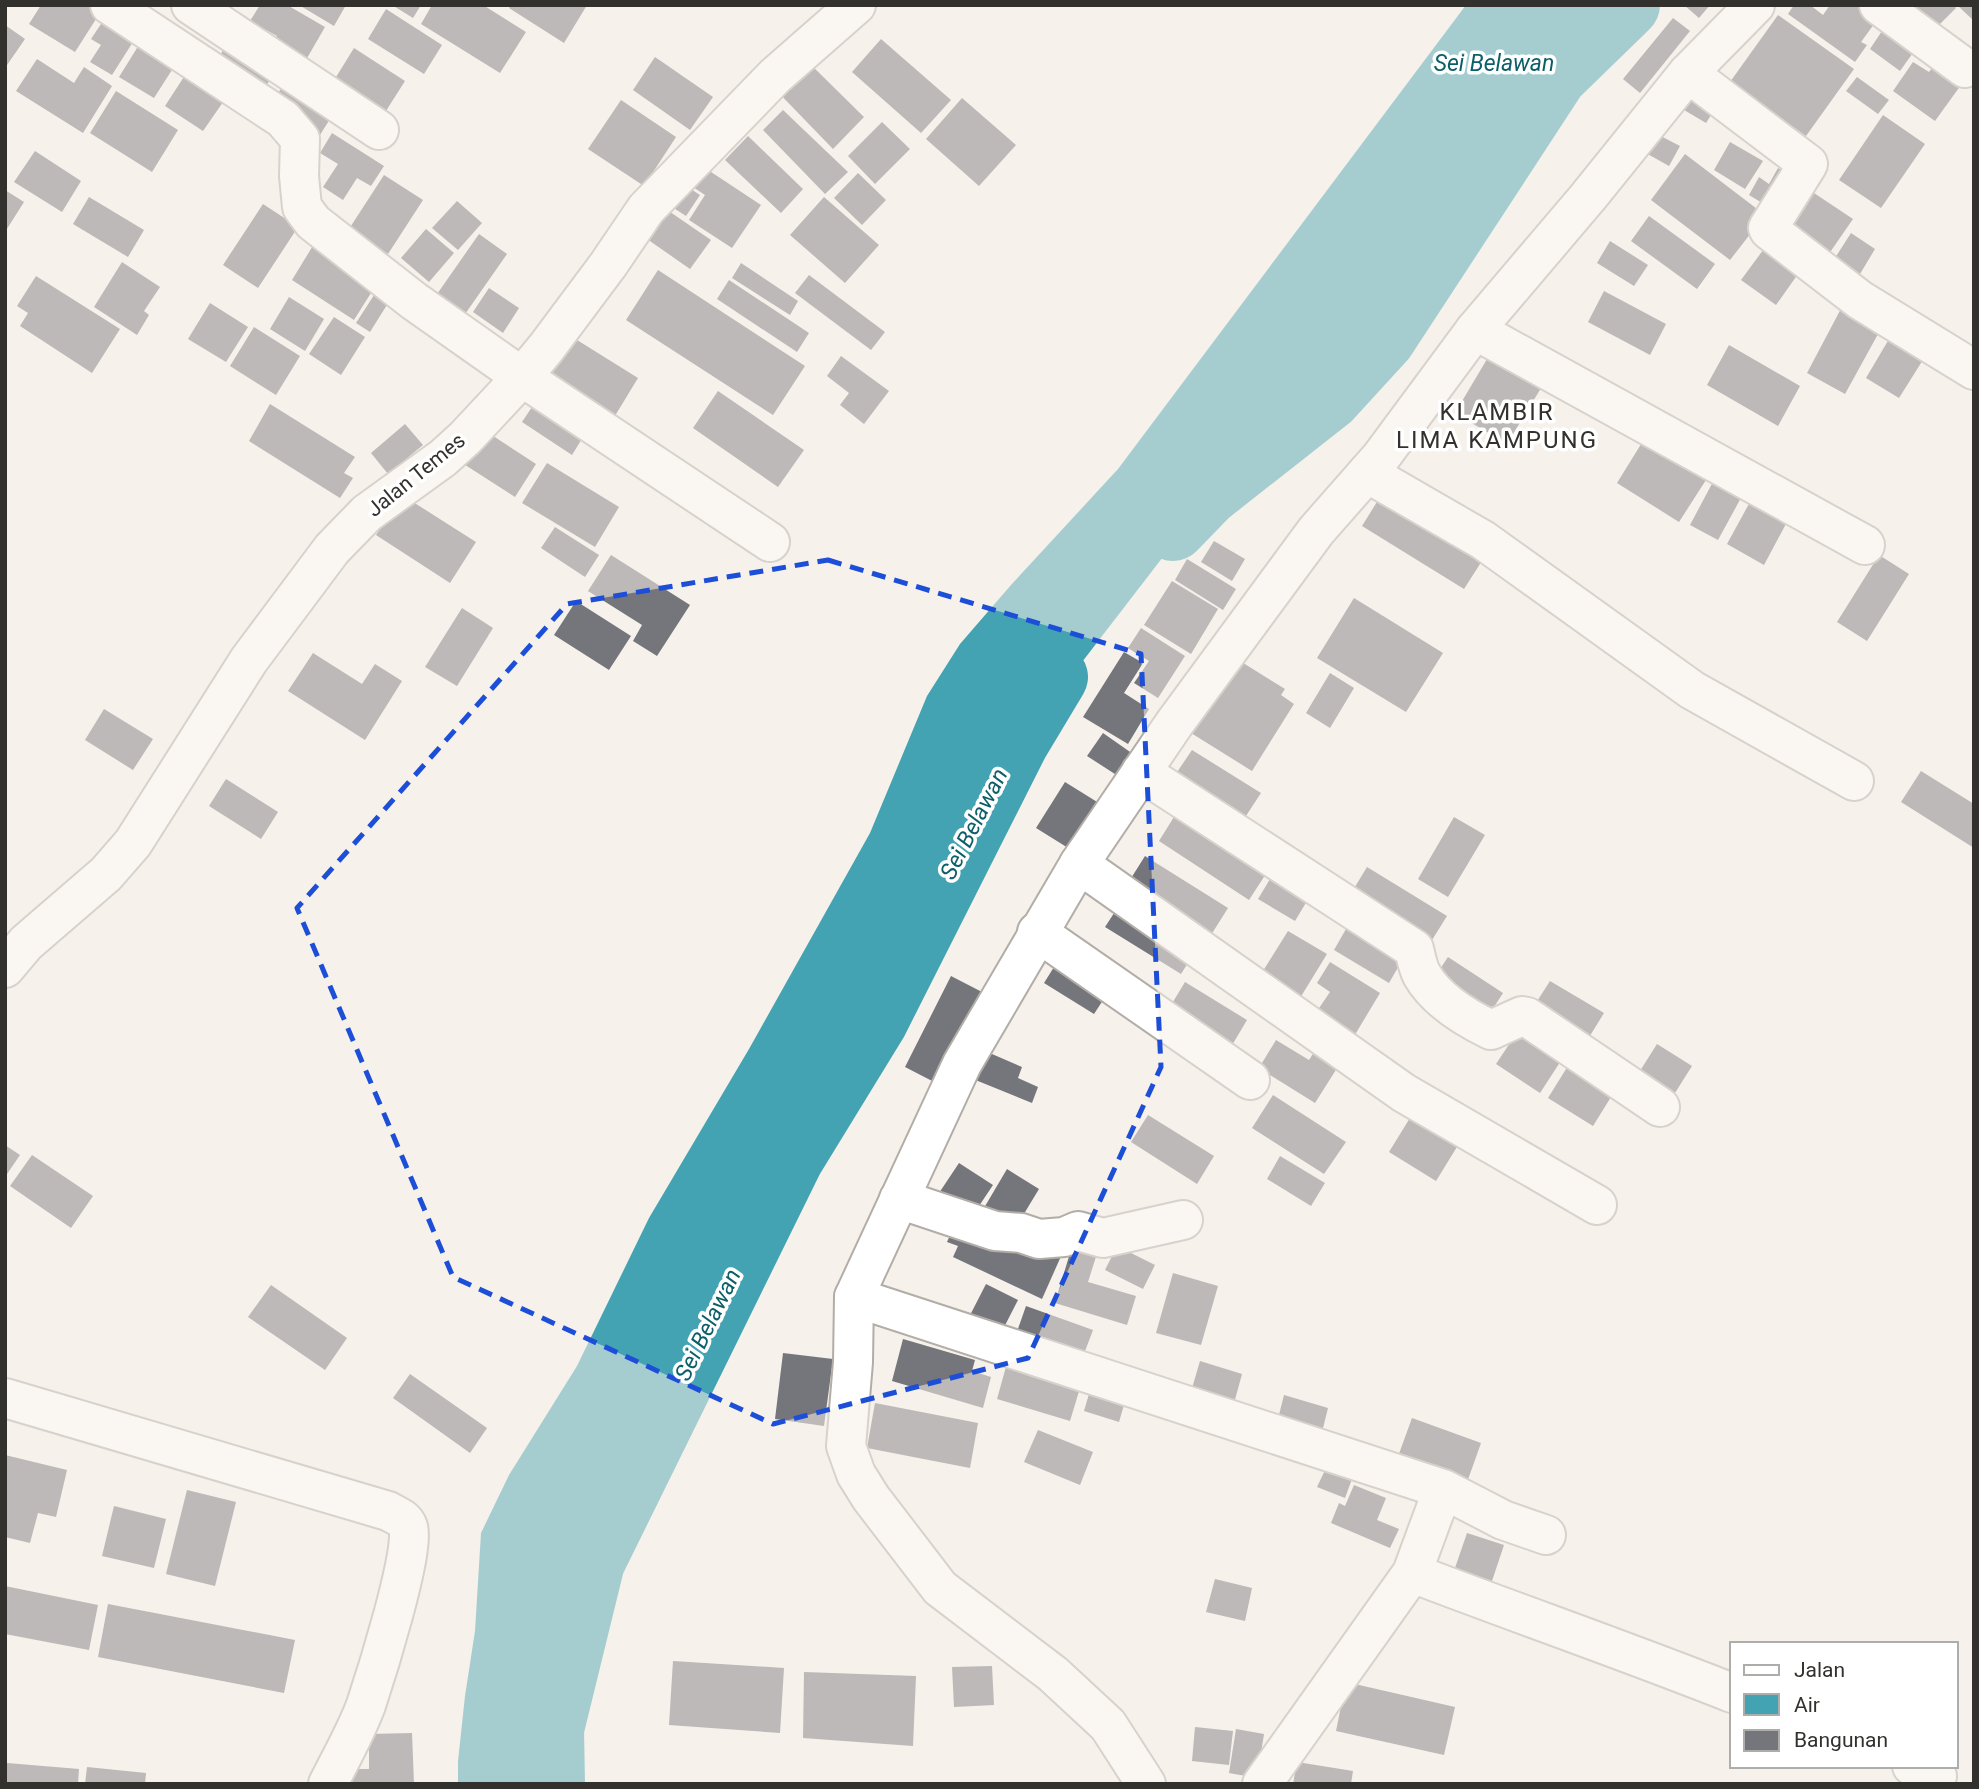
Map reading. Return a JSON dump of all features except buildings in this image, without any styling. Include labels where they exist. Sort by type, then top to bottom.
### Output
[{"type":"street","points":[[110,5],[283,119],[300,139],[302,207],[313,222],[414,301],[522,377],[770,542]]},
{"type":"street","points":[[191,5],[379,130]]},
{"type":"street","name":"Jalan Temes","points":[[5,968],[26,943],[106,874],[133,843],[248,660],[332,549],[367,513],[465,438],[522,377],[608,265],[646,209],[775,76],[856,5]]},
{"type":"street","points":[[1146,1784],[1108,1725],[1053,1674],[940,1588],[856,1474],[846,1446],[853,1362],[853,1297],[962,1064],[1037,932],[1141,772],[1223,655],[1303,549],[1381,457],[1475,330],[1588,197],[1688,73],[1755,5]]},
{"type":"street","points":[[1879,5],[1965,68]]},
{"type":"street","points":[[1688,73],[1808,164],[1768,227],[1769,230],[1860,300],[1974,370]]},
{"type":"street","points":[[1475,330],[1865,545]]},
{"type":"street","points":[[1367,473],[1483,540],[1692,690],[1854,781]]},
{"type":"street","points":[[1141,772],[1414,949],[1421,974],[1434,993],[1471,1020],[1492,1030],[1522,1016],[1527,1017],[1660,1107]]},
{"type":"street","points":[[1079,864],[1404,1093],[1597,1205]]},
{"type":"street","points":[[1037,932],[1250,1080]]},
{"type":"street","points":[[899,1199],[995,1231],[1021,1233],[1039,1239],[1064,1237],[1078,1231],[1103,1238],[1183,1220]]},
{"type":"street","points":[[853,1297],[1443,1489],[1503,1520],[1546,1535]]},
{"type":"street","points":[[5,1398],[388,1511],[408,1525],[410,1538],[405,1568],[365,1707],[328,1784]]},
{"type":"street","points":[[1262,1784],[1412,1573],[1443,1489]]},
{"type":"street","points":[[1412,1573],[1635,1654],[1730,1692]]},
{"type":"highlighted area","points":[[828,560],[1141,654],[1161,1067],[1028,1358],[773,1424],[453,1277],[297,908],[567,604]]},
{"type":"water","name":"Sei Belawan","points":[[1466,5],[1610,5],[1307,390],[1176,540],[965,814],[839,1022],[681,1373],[615,1493],[580,1586],[551,1682],[542,1784],[458,1784],[465,1696],[475,1631],[481,1533],[509,1475],[577,1366],[649,1218],[749,1049],[870,833],[927,696],[960,644],[1118,469]]},
{"type":"waterway","name":"Sei Belawan","points":[[1173,528],[1207,493],[1329,397],[1383,338],[1555,75],[1627,5]]},
{"type":"waterway","name":"Sei Belawan","points":[[552,1784],[551,1729],[592,1562],[791,1158],[875,1021],[1016,742],[1055,677]]},
{"type":"district","name":"KLAMBIR LIMA KAMPUNG","points":[[1497,426]]}]
